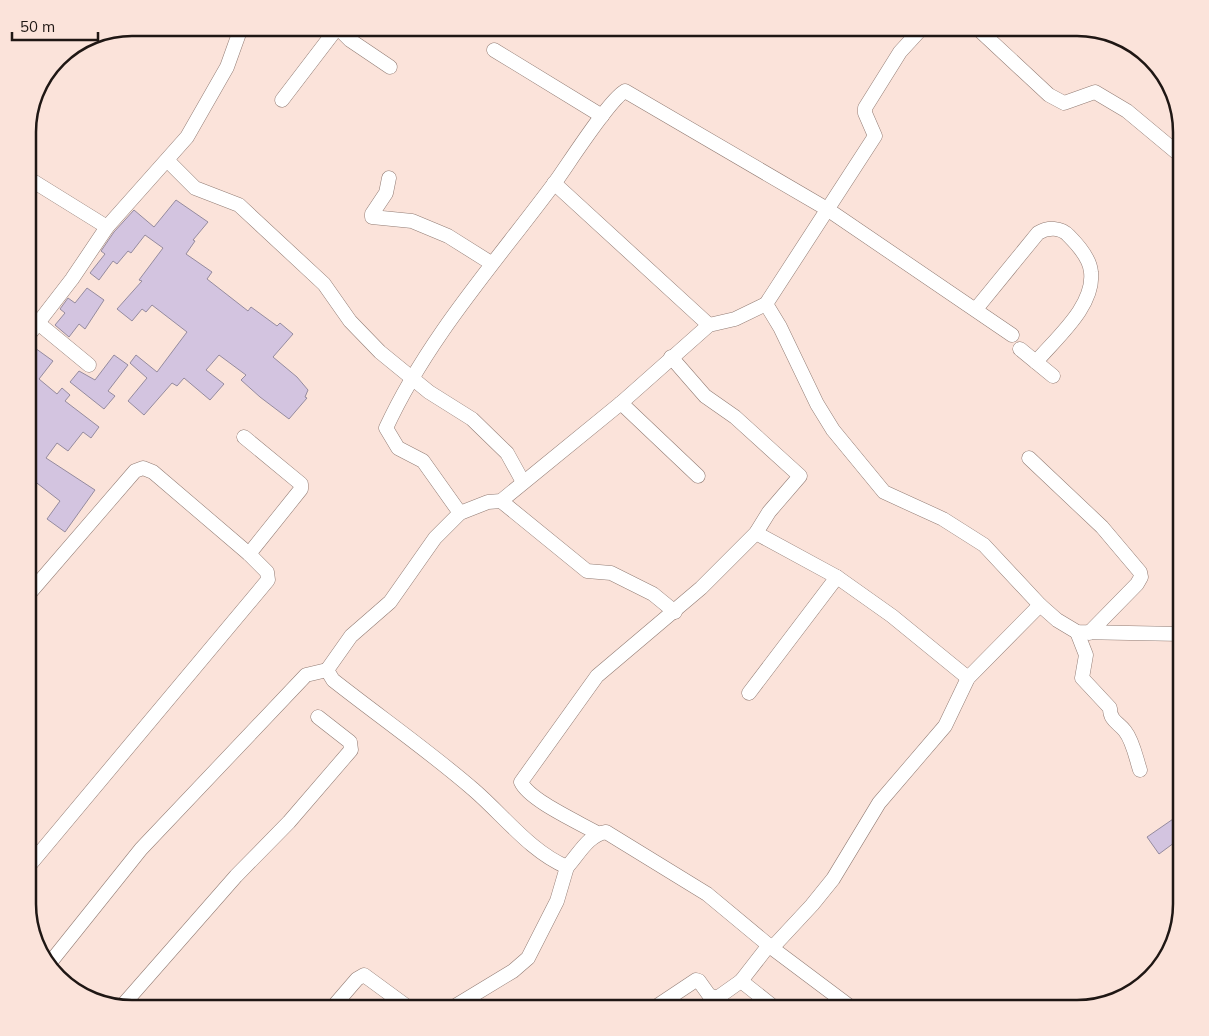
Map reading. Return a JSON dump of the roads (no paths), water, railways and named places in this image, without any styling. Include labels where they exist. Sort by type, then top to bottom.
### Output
[{"type":"street","points":[[36,325],[72,279],[106,227],[168,161],[187,137],[209,102],[227,67],[238,36]]},
{"type":"street","points":[[282,100],[332,36]]},
{"type":"street","points":[[346,36],[390,67]]},
{"type":"street","points":[[53,959],[141,849],[306,675],[327,670],[350,636],[390,602],[435,538],[460,513],[488,502],[501,501],[621,403],[709,325],[735,319],[766,304],[875,136],[865,113],[870,98],[900,52],[915,36]]},
{"type":"street","points":[[986,36],[1049,95],[1064,103],[1095,92],[1127,111],[1173,149]]},
{"type":"street","points":[[494,50],[602,116]]},
{"type":"street","points":[[460,513],[424,461],[398,448],[386,428],[412,378],[491,263],[622,92],[628,91],[827,209],[1012,335]]},
{"type":"street","points":[[168,161],[195,188],[239,205],[324,284],[350,321],[380,352],[429,392],[472,419],[507,453],[523,482]]},
{"type":"street","points":[[389,178],[386,193],[372,214],[372,218],[412,221],[448,236],[491,263]]},
{"type":"street","points":[[36,183],[106,227]]},
{"type":"street","points":[[554,183],[709,325]]},
{"type":"street","points":[[976,309],[1038,233],[1045,229],[1056,228],[1066,232],[1079,247],[1091,271],[1089,291],[1079,312],[1036,362]]},
{"type":"street","points":[[766,304],[780,327],[817,404],[833,430],[884,492],[943,519],[984,545],[1040,605],[1057,620],[1083,633],[1173,634]]},
{"type":"street","points":[[38,322],[89,365]]},
{"type":"street","points":[[1020,350],[1053,376]]},
{"type":"street","points":[[596,834],[523,788],[520,782],[597,676],[674,612],[756,533],[769,512],[800,476],[735,417],[705,396],[671,357]]},
{"type":"street","points":[[621,403],[698,476]]},
{"type":"street","points":[[244,437],[301,484],[302,489],[249,554]]},
{"type":"street","points":[[1029,458],[1102,527],[1140,572],[1141,577],[1137,584],[1083,633]]},
{"type":"street","points":[[36,586],[135,471],[143,468],[153,472],[249,554],[267,572],[268,580],[36,857]]},
{"type":"street","points":[[501,501],[587,571],[611,573],[653,594],[674,612]]},
{"type":"street","points":[[756,533],[837,577],[892,616],[968,678]]},
{"type":"street","points":[[750,693],[837,577]]},
{"type":"street","points":[[666,1000],[696,980],[699,981],[709,995],[717,998],[740,981],[771,946],[812,906],[833,879],[879,803],[945,726],[968,678],[1040,605]]},
{"type":"street","points":[[1083,633],[1086,654],[1082,678],[1110,708],[1110,716],[1113,720],[1126,731],[1140,770]]},
{"type":"street","points":[[327,670],[333,680],[473,790],[539,850],[567,867]]},
{"type":"street","points":[[127,1000],[236,876],[289,822],[350,750],[350,742],[318,717]]},
{"type":"street","points":[[465,1000],[512,971],[528,958],[557,901],[567,867],[596,834],[606,832],[707,894],[842,1000]]},
{"type":"street","points":[[339,1000],[357,979],[364,976],[398,1000]]},
{"type":"street","points":[[740,981],[765,1000]]}]
